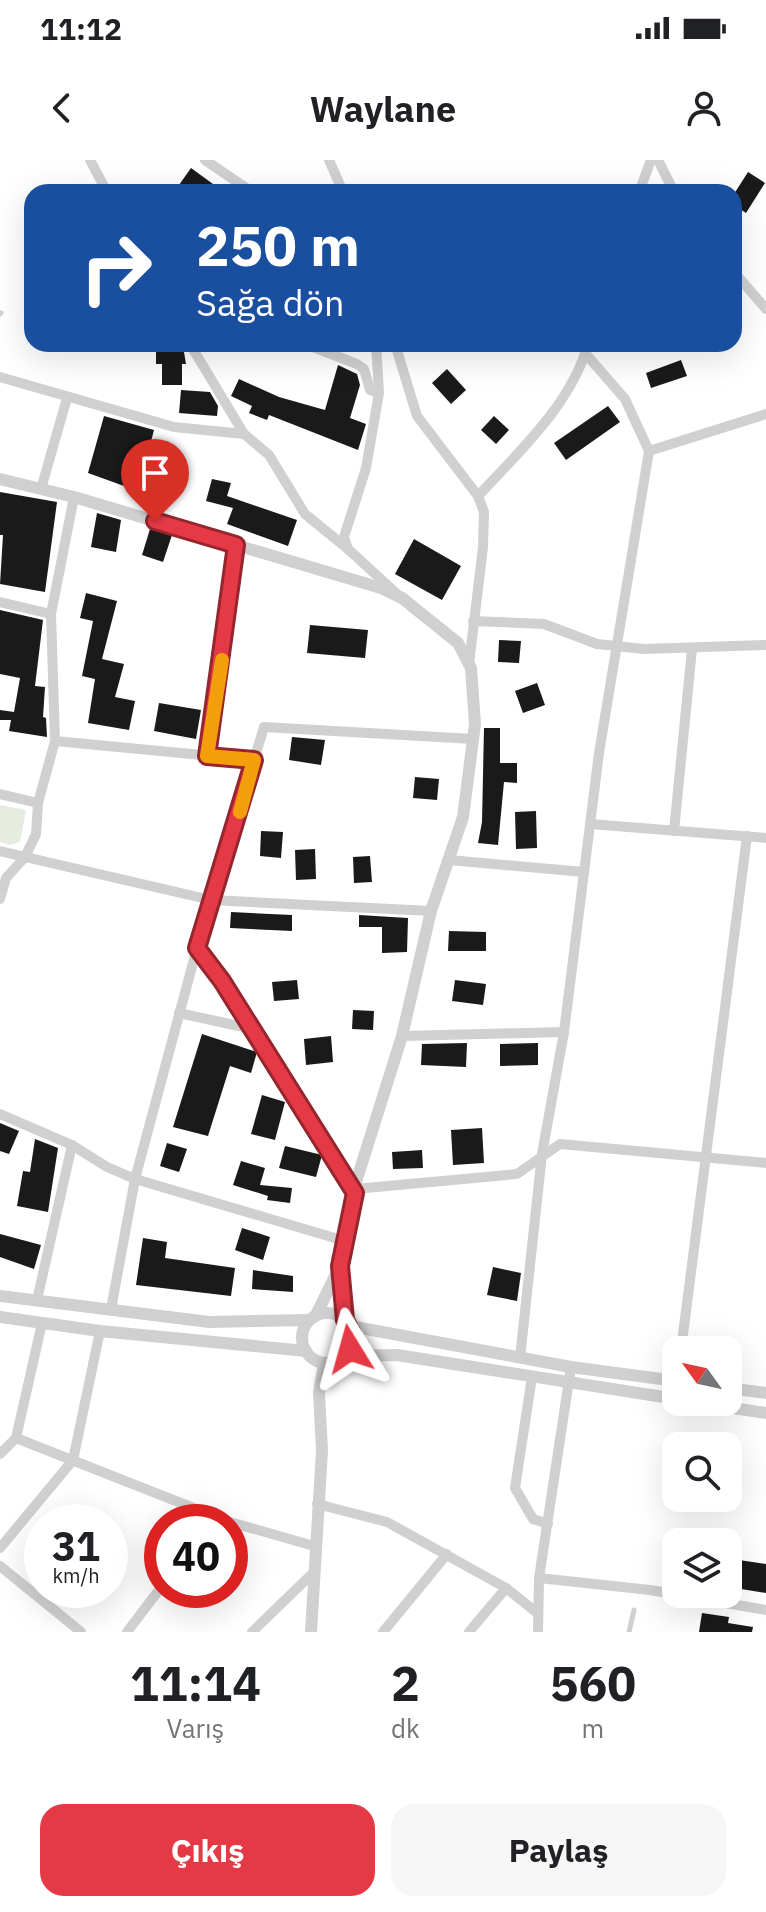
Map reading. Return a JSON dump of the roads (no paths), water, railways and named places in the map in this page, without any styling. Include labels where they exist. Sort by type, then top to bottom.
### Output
[{"type":"street","points":[[90,160],[103,184]]},
{"type":"street","points":[[205,160],[240,184]]},
{"type":"street","points":[[329,160],[340,184]]},
{"type":"street","points":[[642,184],[651,160]]},
{"type":"street","points":[[658,160],[670,184]]},
{"type":"street","points":[[742,281],[766,309]]},
{"type":"street","points":[[195,352],[244,434],[269,455],[305,514],[458,643],[469,664]]},
{"type":"street","points":[[326,352],[364,369],[370,390],[379,393]]},
{"type":"street","points":[[348,549],[344,537],[366,468],[379,393],[376,352]]},
{"type":"street","points":[[306,1351],[302,1335],[340,1266],[355,1191],[402,1036],[431,911],[463,817],[475,724],[469,664],[483,547],[484,512],[478,496],[417,416],[397,352]]},
{"type":"street","points":[[478,496],[563,396],[585,352]]},
{"type":"street","points":[[520,1358],[542,1154],[564,1032],[590,824],[649,451],[625,399],[589,352]]},
{"type":"street","points":[[0,377],[174,427],[244,434]]},
{"type":"street","points":[[41,489],[67,398]]},
{"type":"street","points":[[649,451],[766,414]]},
{"type":"street","points":[[0,479],[74,497],[381,588],[402,598]]},
{"type":"street","points":[[0,899],[6,878],[25,857],[36,834],[38,803],[55,741],[51,614],[74,497]]},
{"type":"street","points":[[207,756],[236,545]]},
{"type":"street","points":[[0,602],[51,614]]},
{"type":"street","points":[[473,621],[544,624],[597,644],[618,646],[692,649],[766,645]]},
{"type":"street","points":[[674,831],[692,649]]},
{"type":"street","points":[[111,1309],[135,1179],[197,948],[264,727],[473,739]]},
{"type":"street","points":[[55,741],[254,760]]},
{"type":"street","points":[[0,794],[38,803]]},
{"type":"street","points":[[590,824],[766,838]]},
{"type":"street","points":[[683,1336],[747,836]]},
{"type":"street","points":[[0,851],[211,900],[431,911]]},
{"type":"street","points":[[449,860],[584,872]]},
{"type":"street","points":[[197,948],[253,1029],[355,1191]]},
{"type":"street","points":[[179,1013],[253,1029]]},
{"type":"street","points":[[402,1036],[564,1032]]},
{"type":"street","points":[[0,1114],[72,1145],[107,1167],[135,1179],[345,1241]]},
{"type":"street","points":[[355,1191],[517,1174],[560,1144],[766,1163]]},
{"type":"street","points":[[37,1300],[72,1145]]},
{"type":"street","points":[[340,1266],[352,1342],[345,1356]]},
{"type":"street","points":[[0,1296],[209,1322],[312,1318],[331,1313],[348,1323],[520,1358],[662,1379]]},
{"type":"street","points":[[0,1317],[100,1331],[306,1351],[324,1363]]},
{"type":"street","points":[[0,1454],[16,1438],[42,1323]]},
{"type":"street","points":[[0,1548],[73,1460],[100,1331]]},
{"type":"street","points":[[324,1363],[345,1356],[397,1355],[662,1397]]},
{"type":"street","points":[[311,1632],[322,1451],[319,1393],[324,1363]]},
{"type":"street","points":[[538,1632],[539,1578],[571,1367]]},
{"type":"street","points":[[532,1377],[515,1488],[533,1519],[548,1524]]},
{"type":"street","points":[[742,1390],[766,1393]]},
{"type":"street","points":[[742,1409],[766,1413]]},
{"type":"street","points":[[16,1438],[176,1504]]},
{"type":"street","points":[[317,1504],[387,1522],[506,1588],[536,1612]]},
{"type":"street","points":[[248,1527],[314,1546]]},
{"type":"street","points":[[383,1632],[447,1554]]},
{"type":"street","points":[[0,1566],[81,1632]]},
{"type":"street","points":[[252,1632],[314,1572]]},
{"type":"street","points":[[539,1578],[650,1590],[766,1610]]},
{"type":"street","points":[[469,1632],[506,1588]]},
{"type":"street","points":[[127,1632],[145,1608]]},
{"type":"lane","points":[[629,1632],[634,1610]]}]
